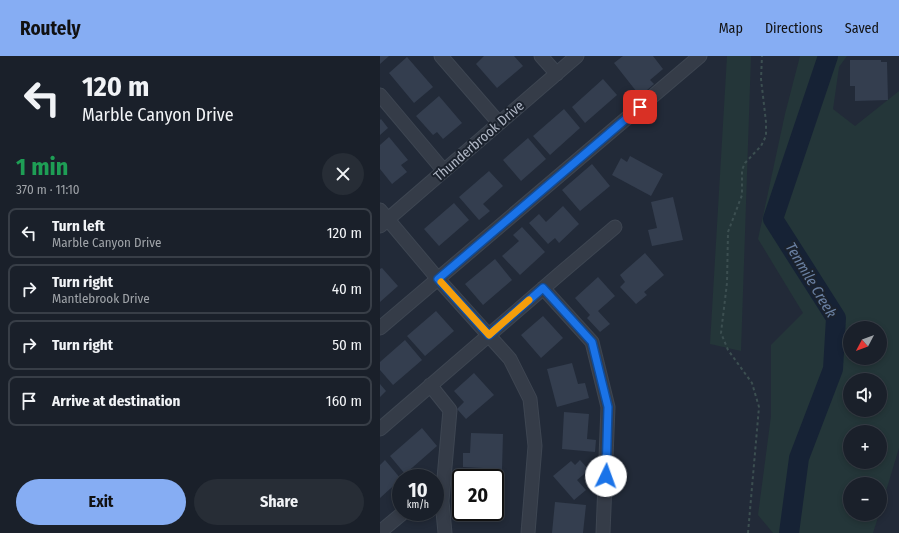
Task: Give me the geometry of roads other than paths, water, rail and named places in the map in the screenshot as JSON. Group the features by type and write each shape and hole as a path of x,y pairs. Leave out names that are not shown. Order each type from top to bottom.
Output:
{"street":[{"path":"441,56 500,123"},
{"path":"541,56 556,74"},
{"name":"Thunderbrook Drive","path":"383,218 444,171 577,56"},
{"path":"380,328 700,56"},
{"path":"380,95 444,171"},
{"path":"383,218 510,359 530,399 535,446 528,533"},
{"path":"380,429 615,227"},
{"path":"543,288 592,342 608,407 603,533"},
{"path":"430,385 450,410 443,469"},
{"path":"380,532 393,521"},
{"path":"443,521 445,533"}],"waterway":[{"name":"Tenmile Creek","path":"789,533 799,458 833,369 836,318 773,219 828,56"}]}
